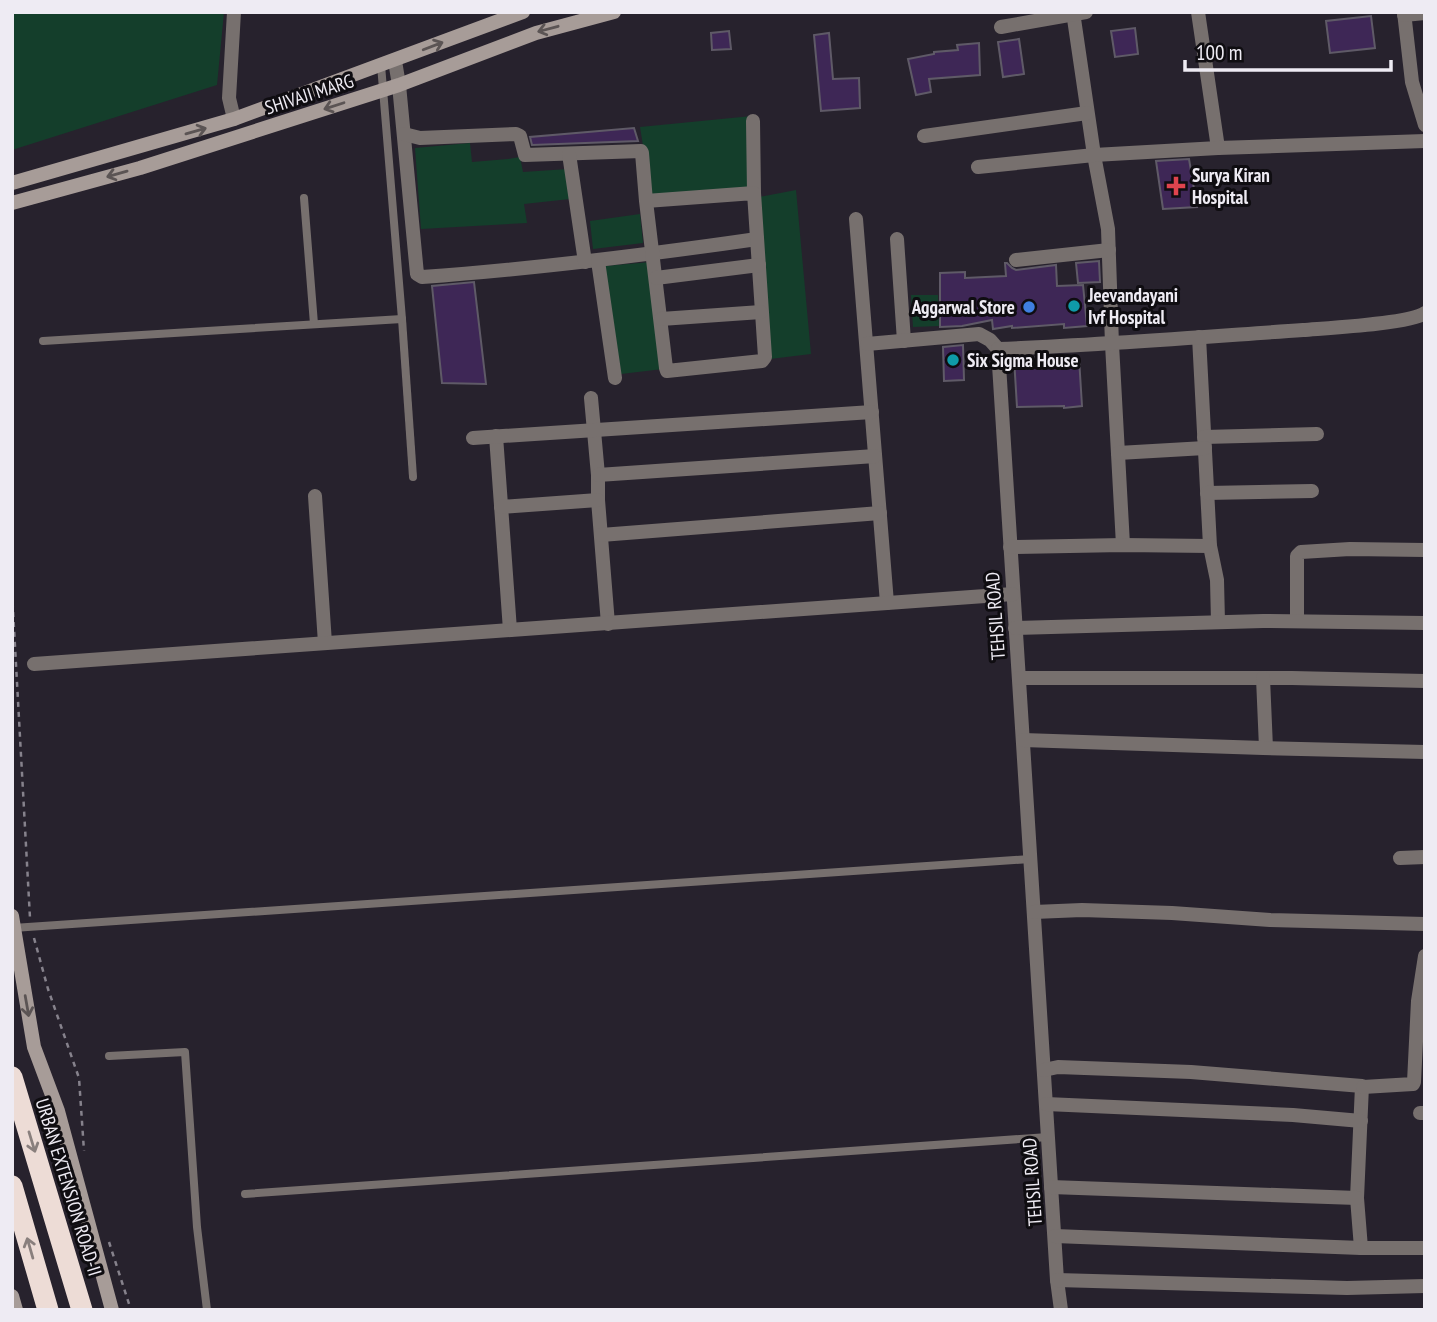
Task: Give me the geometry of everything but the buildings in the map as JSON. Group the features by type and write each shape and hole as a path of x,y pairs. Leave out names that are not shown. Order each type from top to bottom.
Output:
{"highway":[{"name":"URBAN EXTENSION ROAD-II","path":"12,1077 82,1310"},
{"path":"12,1186 48,1310"}],"main road":[{"name":"SHIVAJI MARG","path":"12,183 234,119 523,12"},
{"name":"SHIVAJI MARG","path":"12,203 139,168 399,85 536,33 614,12"},
{"path":"12,916 34,1047 58,1111 113,1310"},
{"path":"12,1296 16,1310"}],"street":[{"path":"234,12 229,98 234,119"},
{"path":"1198,12 1218,148"},
{"path":"1001,27 1077,13 1087,113 1108,229 1123,545"},
{"path":"1425,13 1404,14 1419,81 1425,125"},
{"path":"388,63 399,85 417,274 422,277 480,274 757,239"},
{"path":"924,136 1087,113"},
{"path":"404,134 424,138 516,134 520,136 525,155 641,151 666,368 670,372 762,361 765,357 754,193 753,121"},
{"path":"978,167 1094,155 1425,141"},
{"path":"569,154 615,379"},
{"path":"646,201 754,193"},
{"path":"856,219 887,603"},
{"path":"897,239 904,341"},
{"path":"1016,260 1109,250"},
{"path":"656,278 759,265"},
{"path":"661,319 761,312"},
{"path":"867,344 979,334 990,340 998,349 1112,344 1339,327 1407,319 1425,313"},
{"path":"1199,337 1210,546 1217,580 1218,622"},
{"name":"TEHSIL ROAD","path":"998,349 1061,1310"},
{"path":"591,398 608,624"},
{"path":"473,438 872,412"},
{"path":"1118,453 1317,434"},
{"path":"496,436 510,630"},
{"path":"598,475 875,456"},
{"path":"1207,493 1312,491"},
{"path":"315,496 325,643"},
{"path":"501,507 598,500"},
{"path":"601,535 880,513"},
{"path":"1010,547 1210,546"},
{"path":"1297,621 1297,556 1301,552 1350,549 1425,550"},
{"path":"34,664 1013,594"},
{"path":"1016,628 1297,621 1425,623"},
{"path":"1019,678 1425,681"},
{"path":"1263,678 1266,748"},
{"path":"1023,740 1425,752"},
{"path":"1400,858 1425,857"},
{"path":"1034,912 1121,911 1270,920 1425,924"},
{"path":"1044,1070 1058,1067 1191,1072 1363,1087 1413,1084 1421,1035 1418,1001 1425,956"},
{"path":"1361,1248 1357,1198 1363,1087"},
{"path":"1046,1104 1293,1115 1361,1121"},
{"path":"1051,1187 1357,1198"},
{"path":"1055,1236 1425,1248"},
{"path":"1058,1280 1347,1288 1425,1286"}],"lane":[{"path":"388,63 383,90 413,477"},
{"path":"304,198 314,324"},
{"path":"43,341 402,319"},
{"path":"13,928 1030,859"},
{"path":"108,1056 185,1052 197,1227 207,1310"},
{"path":"245,1194 1048,1137"}],"path":[{"path":"12,592 31,927 48,989 79,1078 85,1155"},
{"path":"110,1243 131,1310"}],"green space":[{"path":"12,12 224,12 217,85 12,150"},
{"path":"752,116 760,192 652,202 640,127"},
{"path":"470,143 472,162 520,157 523,172 568,169 570,199 524,204 527,223 421,229 415,148"},
{"path":"796,190 811,354 770,359 759,197"},
{"path":"640,214 643,243 593,249 590,221"},
{"path":"651,262 663,369 621,374 605,266"},
{"path":"911,295 938,295 939,326 913,327"}],"place":[{"name":"Surya Kiran Hospital","path":"1176,186"},
{"name":"Jeevandayani Ivf Hospital","path":"1074,306"},
{"name":"Aggarwal Store","path":"1029,307"},
{"name":"Six Sigma House","path":"953,360"}]}
